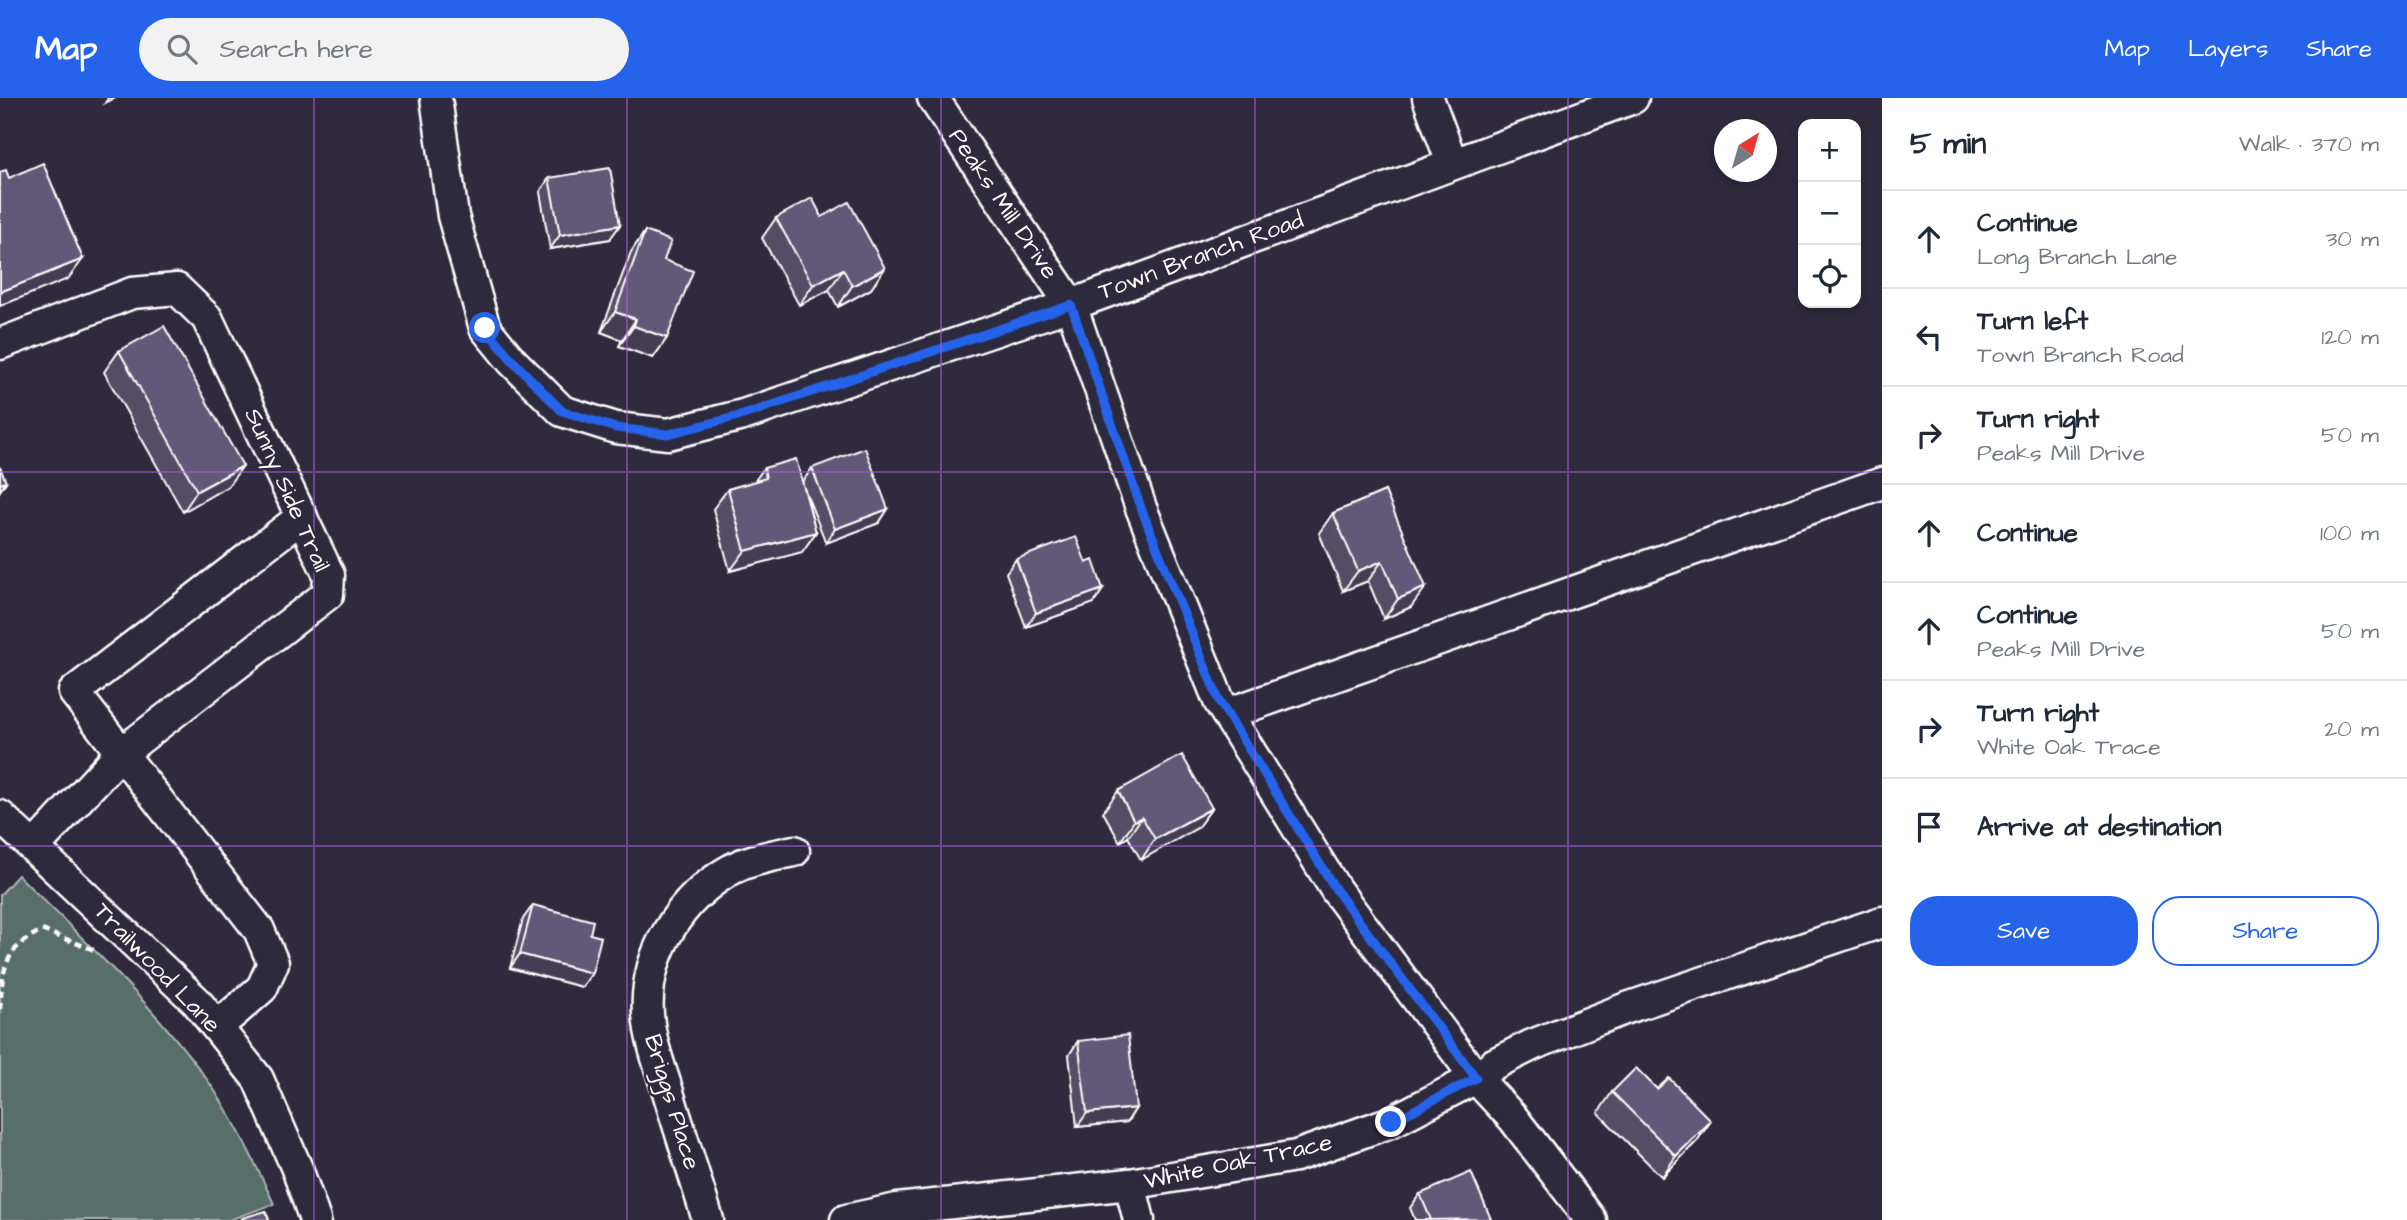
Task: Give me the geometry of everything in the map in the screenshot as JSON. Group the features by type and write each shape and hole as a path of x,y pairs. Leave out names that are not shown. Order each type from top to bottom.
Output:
{"street":[{"name":"Town Branch Road","path":"436,98 453,216 485,328 562,411 616,428 668,434 743,415 1071,305 1633,98"},
{"name":"Peaks Mill Drive","path":"933,98 1071,305 1141,508 1219,701 1336,890 1476,1078"},
{"path":"1428,98 1452,163"},
{"name":"Sunny Side Trail","path":"0,344 132,293 177,289 207,318 329,575 328,594 120,754 34,847"},
{"path":"1227,714 1882,483"},
{"path":"217,1027 262,988 273,962 259,930 74,692 302,517"},
{"name":"Trailwood Lane","path":"0,816 196,1000 258,1079 298,1171 315,1220"},
{"name":"Briggs Place","path":"708,1220 651,1037 649,990 653,965 674,921 688,904 720,877 734,868 794,851"},
{"name":"White Oak Trace","path":"846,1220 897,1209 1130,1184 1296,1156 1391,1122 1476,1078 1503,1059 1601,1018 1882,922"},
{"path":"1476,1078 1513,1118 1591,1220"},
{"path":"1130,1184 1139,1220"}],"path":[{"path":"0,1009 4,967 19,942 42,930 102,953"}],"green space":[{"path":"18,875 116,972 185,1050 226,1108 274,1204 229,1220 0,1220 0,895"}],"building":[{"path":"43,163 83,259 0,292 0,172 6,170 9,178"},
{"path":"610,168 620,225 560,235 549,178"},
{"path":"812,198 822,217 849,202 885,268 852,286 843,269 813,285 776,218"},
{"path":"645,231 671,241 664,260 693,271 667,338 634,326 636,319 615,312"},
{"path":"164,326 243,466 197,491 119,351"},
{"path":"865,448 888,509 835,529 812,468"},
{"path":"796,459 816,532 745,551 728,489 766,478 764,468"},
{"path":"0,467 6,482 0,484"},
{"path":"1385,491 1426,587 1398,599 1382,561 1358,571 1333,513"},
{"path":"1076,537 1086,563 1093,560 1103,589 1036,613 1016,559"},
{"path":"1182,755 1212,808 1155,839 1142,817 1134,821 1118,791"},
{"path":"533,905 593,921 590,934 601,937 592,973 520,954"},
{"path":"1128,1035 1136,1108 1087,1113 1078,1041"},
{"path":"1636,1068 1657,1089 1669,1078 1711,1121 1676,1156 1612,1092"},
{"path":"1471,1172 1491,1219 1431,1220 1420,1194"},
{"path":"266,1211 269,1220 242,1218"}],"route":[{"path":"485,328 562,411 616,428 668,434 743,415 1071,305 1141,508 1219,701 1336,890 1476,1078 1391,1122"}]}
